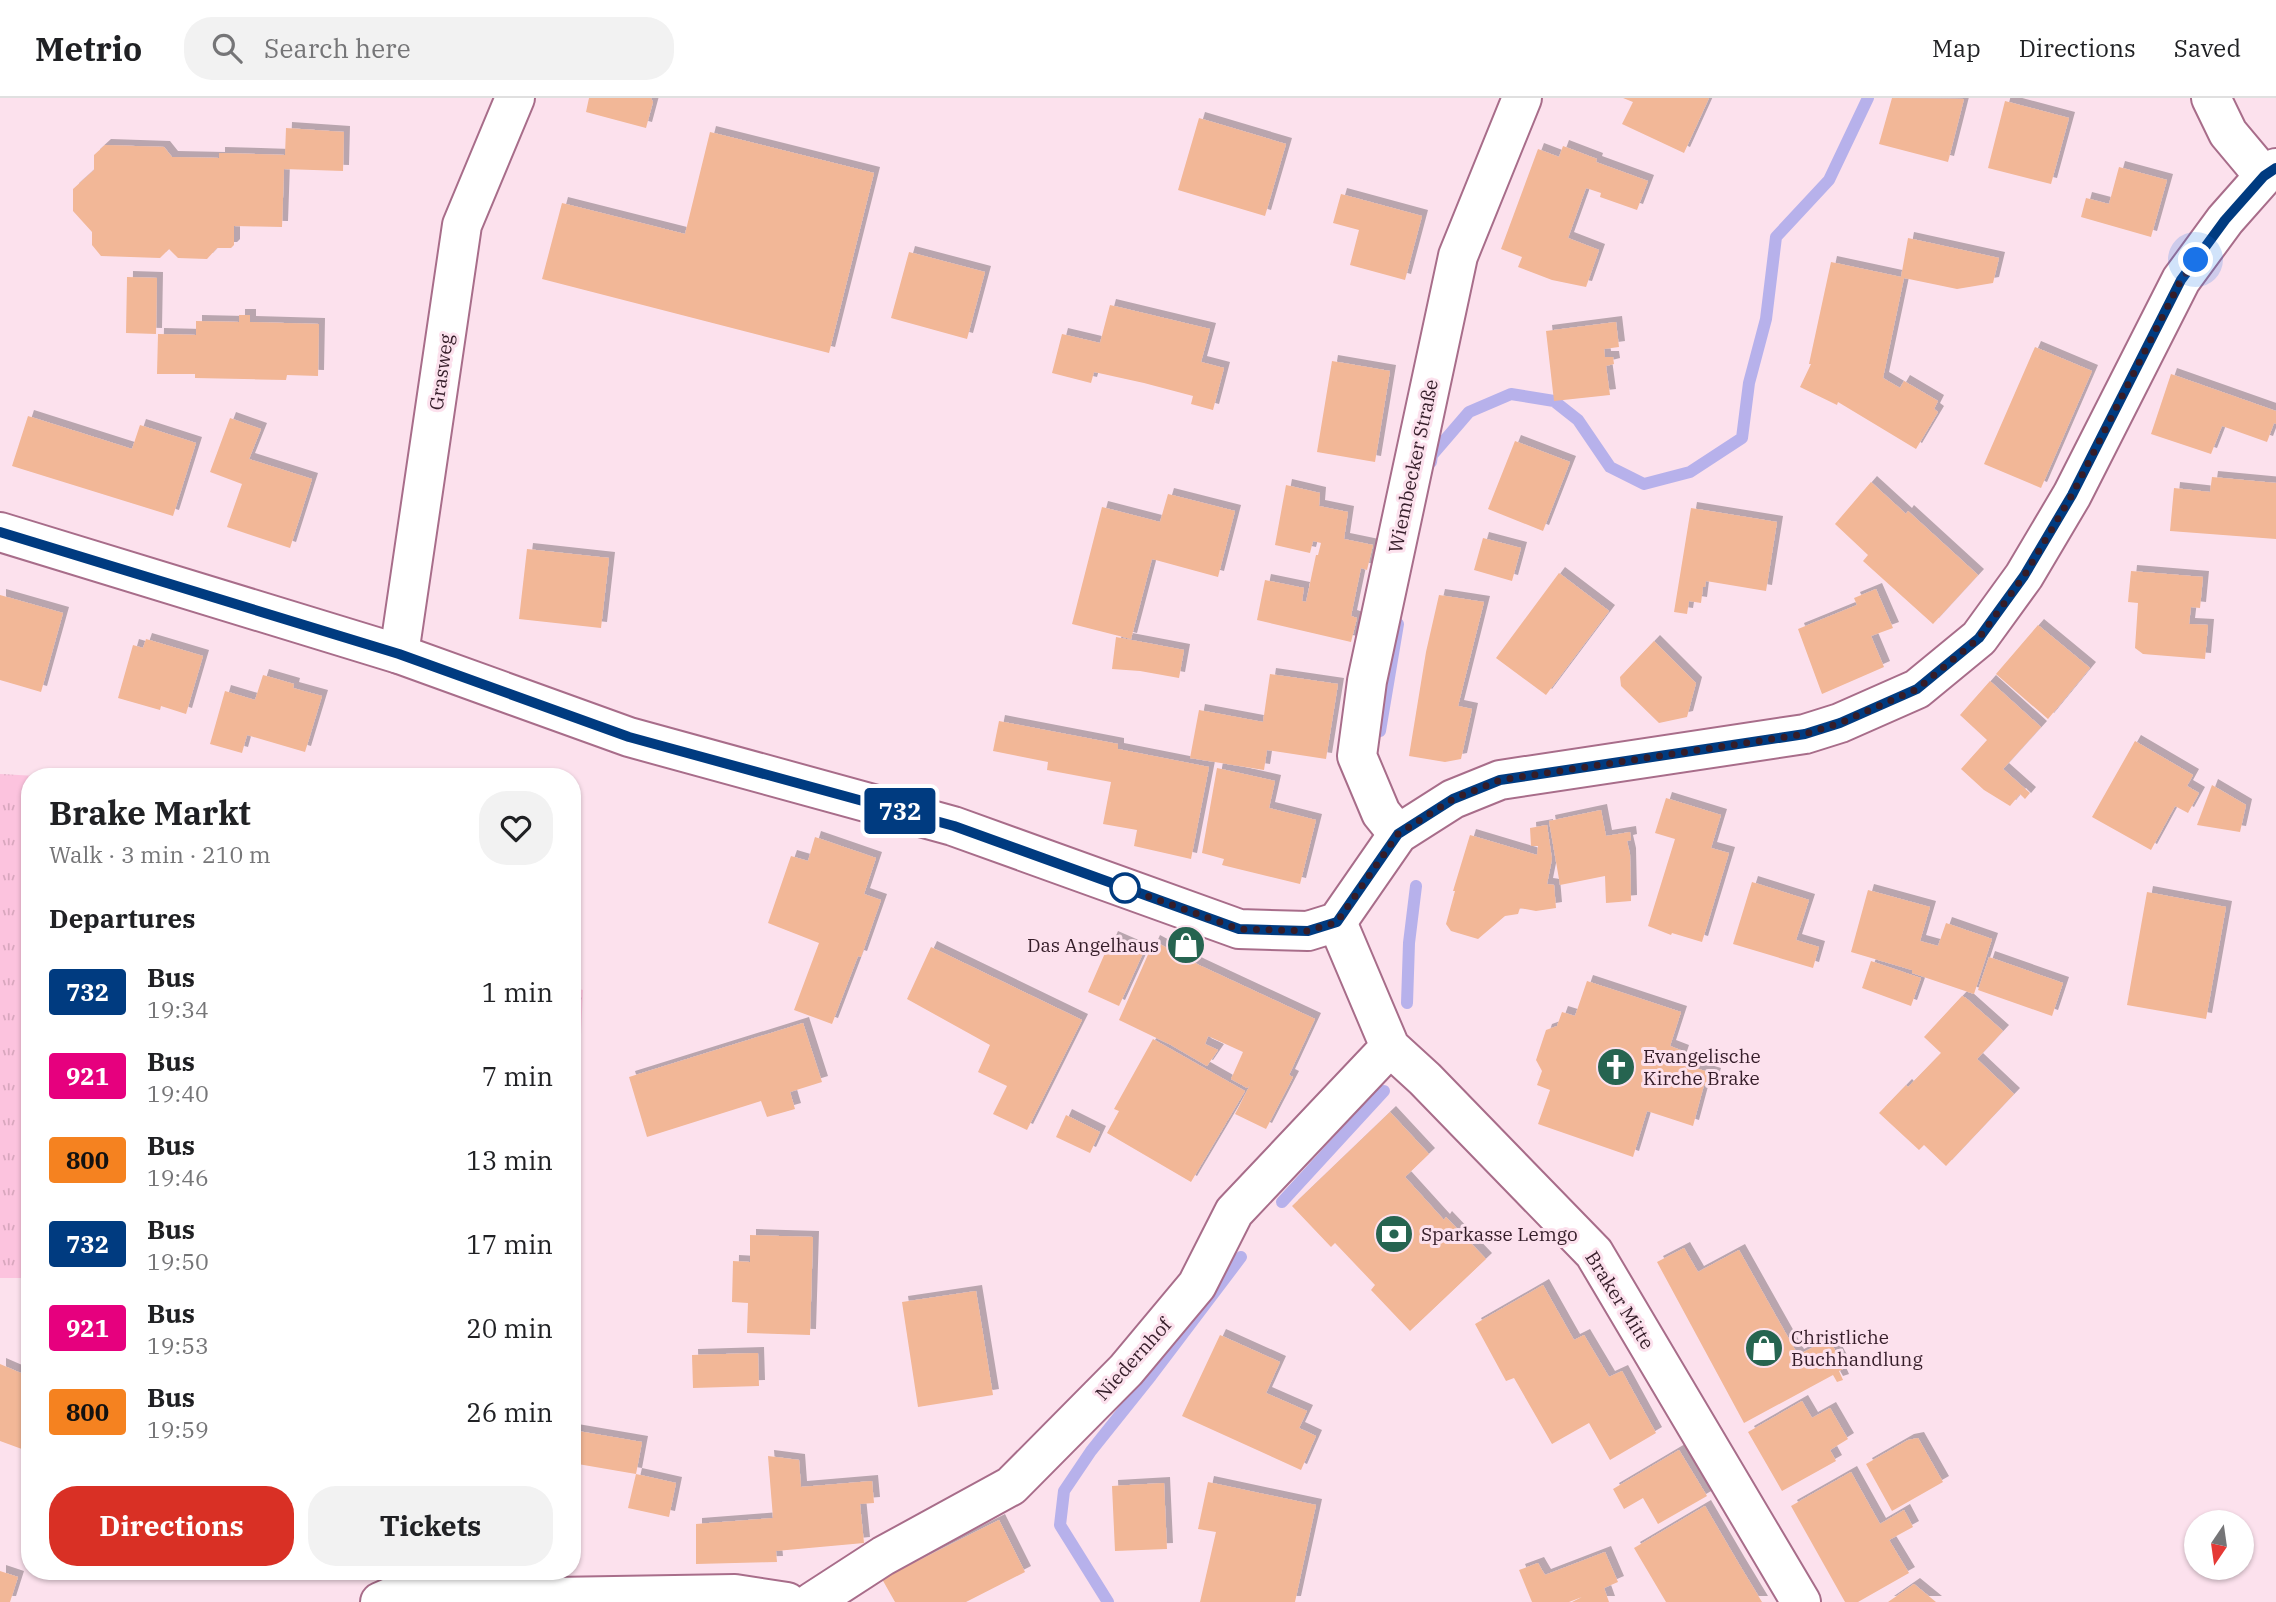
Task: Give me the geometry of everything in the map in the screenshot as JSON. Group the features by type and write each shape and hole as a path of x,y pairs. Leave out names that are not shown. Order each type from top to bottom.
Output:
{"street":[{"name":"Grasweg","path":"399,654 462,225 514,98"},
{"name":"Wiembecker Straße","path":"1398,834 1381,813 1357,756 1367,681 1458,256 1522,98"},
{"path":"0,532 399,654 629,737 954,826 1239,929 1308,931 1337,922 1398,834 1453,799 1500,780 1805,734 1840,723 1917,689 1979,638 2024,576 2072,495 2181,280 2225,220 2270,172 2228,133 2211,98"},
{"name":"Braker Mitte","path":"1337,922 1390,1047 1425,1079 1594,1253 1801,1602"},
{"name":"Niedernhof","path":"812,1602 883,1556 1011,1486 1126,1370 1197,1285 1234,1212 1390,1047"},
{"path":"380,1602 426,1582 492,1600 735,1594 786,1602"}],"green space":[{"path":"0,774 21,775 21,1278 0,1278"},
{"path":"581,989 583,990 581,1034"}],"building":[{"path":"589,98 651,98 653,102 646,128 586,112"},
{"path":"1623,98 1709,98 1684,153 1622,124 1633,102"},
{"path":"1892,98 1964,99 1948,162 1879,144"},
{"path":"2005,101 2069,118 2051,184 1988,168"},
{"path":"1199,118 1286,144 1265,216 1178,190"},
{"path":"286,128 344,132 343,171 284,169 282,227 234,226 234,245 231,248 217,248 207,259 178,258 169,249 160,258 101,256 92,245 92,232 73,211 73,189 94,170 94,155 105,145 164,147 172,157 219,158 219,153 285,155"},
{"path":"710,132 874,173 829,353 542,279 562,203 685,234"},
{"path":"1563,146 1597,159 1596,162 1648,181 1637,210 1600,197 1601,193 1586,188 1568,238 1599,250 1586,287 1552,280 1518,267 1522,257 1501,249 1538,149 1559,157"},
{"path":"2119,167 2167,180 2151,237 2081,217 2086,198 2109,204"},
{"path":"1341,194 1422,216 1405,280 1350,265 1359,230 1333,223"},
{"path":"1908,238 1999,258 1993,283 1957,289 1904,278 1883,378 1900,388 1904,381 1938,401 1934,409 1938,412 1916,449 1838,402 1837,405 1800,387 1811,364 1831,262 1901,277"},
{"path":"909,252 985,272 967,339 891,318"},
{"path":"127,277 157,278 156,334 126,333"},
{"path":"1110,305 1210,329 1201,362 1224,368 1213,410 1191,404 1193,396 1144,383 1094,372 1091,383 1052,373 1062,334 1100,343"},
{"path":"239,315 250,315 250,322 319,324 318,376 287,375 286,380 195,378 195,374 157,374 158,334 196,335 196,321 239,322"},
{"path":"1616,322 1619,347 1604,349 1605,357 1613,357 1614,364 1606,366 1610,395 1554,401 1546,331"},
{"path":"2035,347 2092,371 2041,488 1984,464"},
{"path":"1332,361 1390,371 1375,462 1317,452"},
{"path":"2171,374 2276,411 2276,424 2274,423 2267,442 2222,426 2211,454 2151,434"},
{"path":"28,416 132,449 140,425 196,443 173,516 12,466"},
{"path":"230,418 261,429 249,459 312,479 290,548 227,527 242,484 210,472"},
{"path":"1515,441 1570,462 1543,531 1488,509"},
{"path":"2212,477 2276,483 2276,539 2170,531 2174,488 2210,492"},
{"path":"1871,482 1906,514 1908,511 1978,575 1933,624 1863,561 1868,555 1835,524"},
{"path":"1286,485 1320,493 1319,506 1348,512 1344,539 1373,545 1367,570 1361,568 1351,616 1357,618 1351,642 1257,620 1265,580 1304,588 1302,601 1306,602 1321,543 1313,541 1310,553 1275,545"},
{"path":"1168,494 1235,511 1218,577 1152,559 1131,639 1072,624 1102,507 1160,522"},
{"path":"1691,508 1777,522 1766,591 1706,581 1701,603 1689,601 1687,614 1674,612"},
{"path":"1483,538 1521,548 1512,581 1474,570"},
{"path":"527,549 609,558 601,628 519,619"},
{"path":"2131,571 2203,577 2200,608 2191,607 2189,624 2208,625 2205,659 2143,654 2135,648 2138,603 2128,602"},
{"path":"1559,573 1609,611 1546,695 1496,658"},
{"path":"1876,589 1893,628 1871,636 1884,667 1822,694 1798,629 1857,605 1854,598"},
{"path":"0,595 63,613 41,692 0,680"},
{"path":"1439,595 1484,602 1458,706 1472,709 1461,759 1445,762 1409,756 1426,652"},
{"path":"2038,625 2090,668 2048,719 1996,674"},
{"path":"1116,637 1184,650 1179,678 1112,669"},
{"path":"146,639 203,656 186,714 118,698 133,645 143,648"},
{"path":"1654,641 1696,683 1687,717 1659,723 1621,686 1620,677"},
{"path":"1270,674 1338,684 1326,759 1267,750 1264,770 1190,758 1199,710 1263,722"},
{"path":"263,675 294,684 293,688 322,696 305,752 247,735 242,753 210,744 225,691 255,700"},
{"path":"1990,681 2041,727 2003,769 2030,793 2025,799 2020,794 2010,806 1984,790 1961,769 1987,740 1960,715"},
{"path":"999,721 1118,744 1118,749 1209,767 1191,859 1134,846 1137,830 1103,824 1111,782 1047,770 1048,762 993,751"},
{"path":"2135,741 2193,775 2187,786 2199,793 2188,813 2175,806 2151,850 2092,817"},
{"path":"1217,768 1275,781 1269,808 1316,820 1300,884 1222,865 1224,859 1202,853"},
{"path":"2212,785 2246,805 2240,832 2197,825"},
{"path":"1666,798 1721,815 1711,848 1729,853 1702,942 1648,926 1675,839 1655,833"},
{"path":"1601,810 1606,836 1630,832 1631,840 1627,841 1630,854 1631,901 1606,903 1605,876 1560,885 1549,821"},
{"path":"1547,825 1552,859 1547,884 1554,885 1556,908 1536,911 1520,908 1518,914 1505,916 1478,939 1451,931 1446,924 1470,835 1537,855 1538,846 1531,846 1530,828"},
{"path":"815,837 876,858 864,894 881,900 861,957 858,956 832,1024 794,1010 819,943 768,923 791,856 808,861"},
{"path":"1752,882 1809,900 1796,940 1819,947 1813,968 1733,944"},
{"path":"1868,890 1930,907 1920,941 1938,946 1946,923 1992,939 1974,994 1912,973 1912,970 1851,952"},
{"path":"2147,892 2226,907 2206,1019 2127,1005"},
{"path":"1112,937 1144,951 1119,1006 1088,992"},
{"path":"1154,941 1315,1019 1289,1075 1293,1077 1266,1129 1235,1114 1250,1085 1247,1088 1231,1079 1243,1052 1208,1036 1205,1044 1218,1050 1207,1066 1119,1020"},
{"path":"931,947 1082,1020 1027,1130 993,1114 1007,1086 978,1072 990,1045 907,999"},
{"path":"1989,957 2063,983 2052,1016 1978,990"},
{"path":"1871,961 1921,978 1911,1006 1862,988"},
{"name":"Evangelische Kirche Brake","path":"1587,981 1681,1012 1670,1046 1683,1051 1679,1063 1715,1074 1711,1087 1704,1085 1693,1126 1647,1111 1633,1157 1538,1124 1550,1090 1537,1085 1542,1071 1536,1060 1546,1030 1557,1026 1562,1012 1575,1016"},
{"path":"1962,996 2003,1031 1977,1059 2014,1094 1946,1166 1924,1145 1919,1150 1879,1113 1941,1053 1924,1037"},
{"path":"803,1023 822,1082 790,1092 795,1109 767,1117 761,1101 647,1137 629,1077"},
{"path":"1153,1039 1245,1091 1191,1182 1107,1133 1119,1111 1114,1109"},
{"path":"1390,1112 1429,1154 1405,1177 1444,1220 1446,1217 1486,1259 1410,1331 1371,1290 1375,1285 1335,1243 1331,1247 1292,1206"},
{"path":"1066,1115 1100,1132 1090,1153 1056,1137"},
{"path":"750,1235 813,1237 810,1335 747,1333 748,1303 732,1302 733,1261 750,1262"},
{"path":"1684,1248 1698,1272 1739,1250 1798,1355 1829,1339 1845,1368 1839,1371 1843,1380 1837,1382 1833,1375 1744,1423 1657,1262"},
{"path":"1543,1285 1574,1340 1584,1335 1609,1377 1622,1371 1656,1433 1610,1460 1589,1423 1552,1444 1514,1378 1506,1381 1475,1324"},
{"path":"976,1291 993,1395 918,1407 902,1302"},
{"path":"1220,1335 1280,1362 1266,1393 1307,1411 1299,1428 1316,1436 1301,1470 1182,1416"},
{"path":"758,1353 759,1386 693,1388 692,1355"},
{"path":"0,1364 21,1373 21,1449 0,1441"},
{"path":"1802,1401 1812,1418 1830,1408 1848,1439 1830,1450 1836,1461 1782,1491 1748,1432"},
{"path":"581,1432 642,1442 636,1474 581,1465"},
{"path":"1918,1438 1943,1482 1892,1511 1866,1464 1908,1440"},
{"path":"1679,1450 1707,1496 1658,1524 1643,1498 1624,1509 1613,1489"},
{"path":"768,1456 799,1460 801,1487 872,1481 874,1503 860,1504 864,1543 776,1551 777,1562 696,1564 696,1524 773,1518"},
{"path":"1851,1472 1880,1524 1904,1510 1913,1527 1889,1540 1909,1573 1858,1602 1845,1602 1791,1506"},
{"path":"636,1474 676,1483 669,1517 628,1508"},
{"path":"1208,1482 1316,1505 1295,1602 1200,1602 1216,1532 1198,1529"},
{"path":"1164,1483 1167,1549 1115,1551 1112,1486"},
{"path":"1705,1506 1762,1602 1666,1602 1634,1548"},
{"path":"999,1520 1025,1572 966,1602 895,1602 882,1579"},
{"path":"1605,1552 1618,1582 1604,1588 1609,1602 1572,1602 1582,1597 1569,1602 1532,1602 1519,1570 1538,1563 1545,1575"},
{"path":"0,1571 18,1577 10,1602 0,1602"},
{"path":"1914,1584 1936,1602 1888,1602"}],"waterway":[{"path":"1431,462 1432,455 1469,412 1511,394 1554,401 1578,420 1610,467 1644,484 1690,472 1742,438 1749,383 1766,319 1776,237 1829,180 1868,98"},
{"path":"1380,731 1398,624"},
{"path":"1407,1003 1409,943 1416,886"},
{"path":"1282,1202 1384,1091"},
{"path":"1108,1602 1060,1525 1064,1491 1091,1451 1241,1257"}],"bus line":[{"name":"732","path":"0,532 399,654 629,737 954,826 1239,929 1308,931 1337,922 1398,834 1453,799 1500,780 1805,734 1840,723 1917,689 1979,638 2024,576 2072,495 2181,280 2225,220 2264,176 2276,168"}],"place":[{"name":"Das Angelhaus","path":"1186,945"},
{"name":"Evangelische Kirche Brake","path":"1616,1067"},
{"name":"Sparkasse Lemgo","path":"1394,1234"},
{"name":"Christliche Buchhandlung","path":"1764,1348"}],"route":[{"path":"1125,888 1239,929 1308,931 1337,922 1398,834 1453,799 1500,780 1805,734 1840,723 1917,689 1979,638 2024,576 2072,495 2181,280 2196,260"}]}
